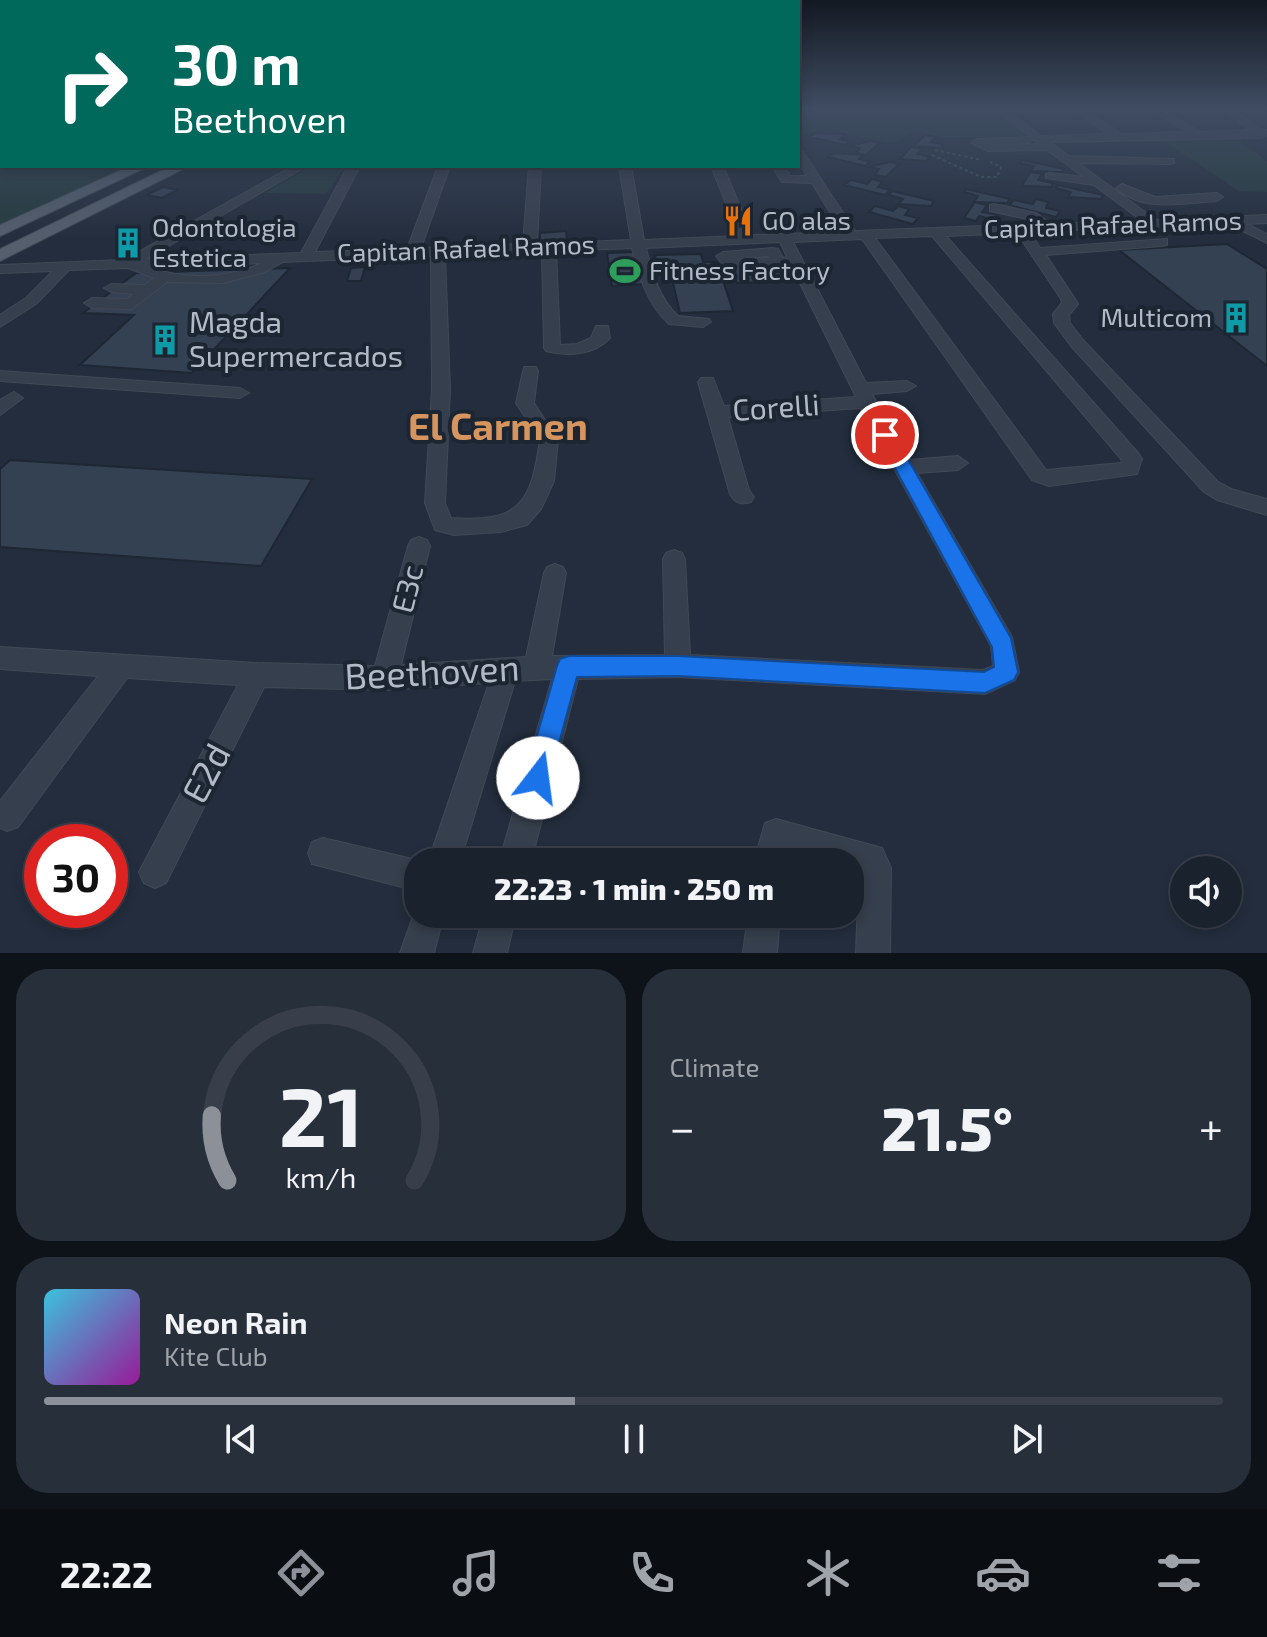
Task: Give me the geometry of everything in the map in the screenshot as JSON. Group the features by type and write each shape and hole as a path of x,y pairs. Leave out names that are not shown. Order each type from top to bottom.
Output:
{"main road":[{"path":"0,231 138,168"},
{"path":"0,238 147,168"},
{"path":"0,249 167,168"},
{"path":"0,256 178,168"}],"street":[{"path":"1055,152 1153,223"},
{"path":"1065,159 1170,161"},
{"path":"1084,159 1133,198 1153,202 1217,197"},
{"path":"802,165 862,238 1039,475 1049,479 1130,469 1132,459 939,236"},
{"path":"129,263 297,168"},
{"path":"307,255 353,168"},
{"path":"413,252 443,168"},
{"path":"530,247 535,168"},
{"path":"625,168 638,243 648,277 669,318 679,322 703,322"},
{"path":"718,168 747,239"},
{"path":"779,168 786,180 815,179"},
{"path":"1050,176 1098,183"},
{"path":"994,208 1035,217 1050,228"},
{"name":"Capitan Rafael Ramos","path":"0,269 784,237 939,236 1021,229 1267,219"},
{"path":"1230,220 1267,239"},
{"path":"1021,229 1068,299 1070,304 1061,314 1062,323 1077,343 1211,487 1224,495 1267,507"},
{"path":"784,237 787,262 903,467 958,463"},
{"path":"1038,252 1162,242"},
{"path":"549,246 552,348 570,350 594,345 602,338 602,329"},
{"path":"438,250 441,389 435,503 443,524 454,527 500,524 519,519 534,504 544,481 549,440 525,403 530,371"},
{"path":"129,263 146,273 164,277 236,277 287,256"},
{"path":"0,322 31,301 66,266"},
{"path":"92,303 128,305 164,277"},
{"path":"111,288 147,290"},
{"path":"0,376 240,393"},
{"name":"Corelli","path":"707,382 717,412 863,396 907,386"},
{"path":"717,412 744,497"},
{"name":"Beethoven","path":"0,658 257,675 385,678 569,666 678,666 985,682 1006,672 1003,645 903,467"},
{"name":"E3c","path":"385,678 419,546"},
{"path":"674,559 678,666"},
{"path":"537,668 555,573"},
{"path":"7,816 121,666"},
{"path":"519,848 569,666"},
{"path":"449,848 506,670"},
{"name":"E2d","path":"155,872 257,675"},
{"path":"773,848 776,834 829,848"},
{"path":"323,853 404,872"},
{"path":"864,857 871,859 875,868 873,953"},
{"path":"417,953 424,928"},
{"path":"490,953 496,928"},
{"path":"760,953 763,928"}],"path":[{"path":"932,155 962,164 976,177 985,180 997,177 1001,167 945,152"}],"green space":[{"path":"1181,152 1255,152 1267,161 1267,192 1239,191"},
{"path":"0,168 125,168 0,225"},
{"path":"308,168 344,168 326,194 265,193"}],"building":[{"path":"906,152 930,157 926,161 900,159"},
{"path":"834,153 863,155 859,159 870,162 865,166 828,157"},
{"path":"1022,160 1064,169 1062,172 1031,171 1034,166 1020,163"},
{"path":"890,162 899,164 886,177 875,175 879,169 868,167"},
{"path":"1030,172 1042,174 1038,180 1053,183 1051,187 1022,186"},
{"path":"872,179 882,182 878,187 890,190 885,195 844,185 851,180 867,184"},
{"path":"1057,185 1103,195 1101,199 1068,197 1071,192 1056,188"},
{"path":"163,187 177,190 162,198 147,195"},
{"path":"966,189 1010,199 1007,203 974,202 978,196 964,192"},
{"path":"892,191 934,201 931,206 898,204 903,199 889,195"},
{"path":"1036,199 1048,202 1046,208 1060,211 1056,217 1009,205 1014,200 1033,204"},
{"path":"975,202 987,205 982,212 998,215 994,220 979,216 976,221 964,218"},
{"path":"875,206 893,211 898,206 909,209 905,215 918,218 913,224 869,212"},
{"path":"566,231 567,241 540,242 540,233"},
{"name":"Multicom","path":"1227,244 1267,269 1267,366 1119,250"},
{"path":"773,251 787,281 737,283 726,253"},
{"name":"Fitness Factory","path":"636,252 643,284 612,286 607,253"},
{"path":"701,254 703,262 717,262 733,311 680,313 670,270 658,270 655,255"},
{"path":"365,267 361,281 347,281 351,268"},
{"name":"Magda Supermercados","path":"290,268 192,373 80,365 134,315 83,313 136,273"},
{"path":"10,460 312,479 261,566 0,547 0,469"}],"place":[{"name":"GO alas","path":"738,221"},
{"name":"Odontologia Estetica","path":"128,243"},
{"name":"Fitness Factory","path":"625,271"},
{"name":"Multicom","path":"1236,318"},
{"name":"Magda Supermercados","path":"165,340"}],"district":[{"name":"El Carmen","path":"498,427"}],"route":[{"path":"538,778 569,666 678,666 985,682 1006,672 1003,645 885,435"}]}
